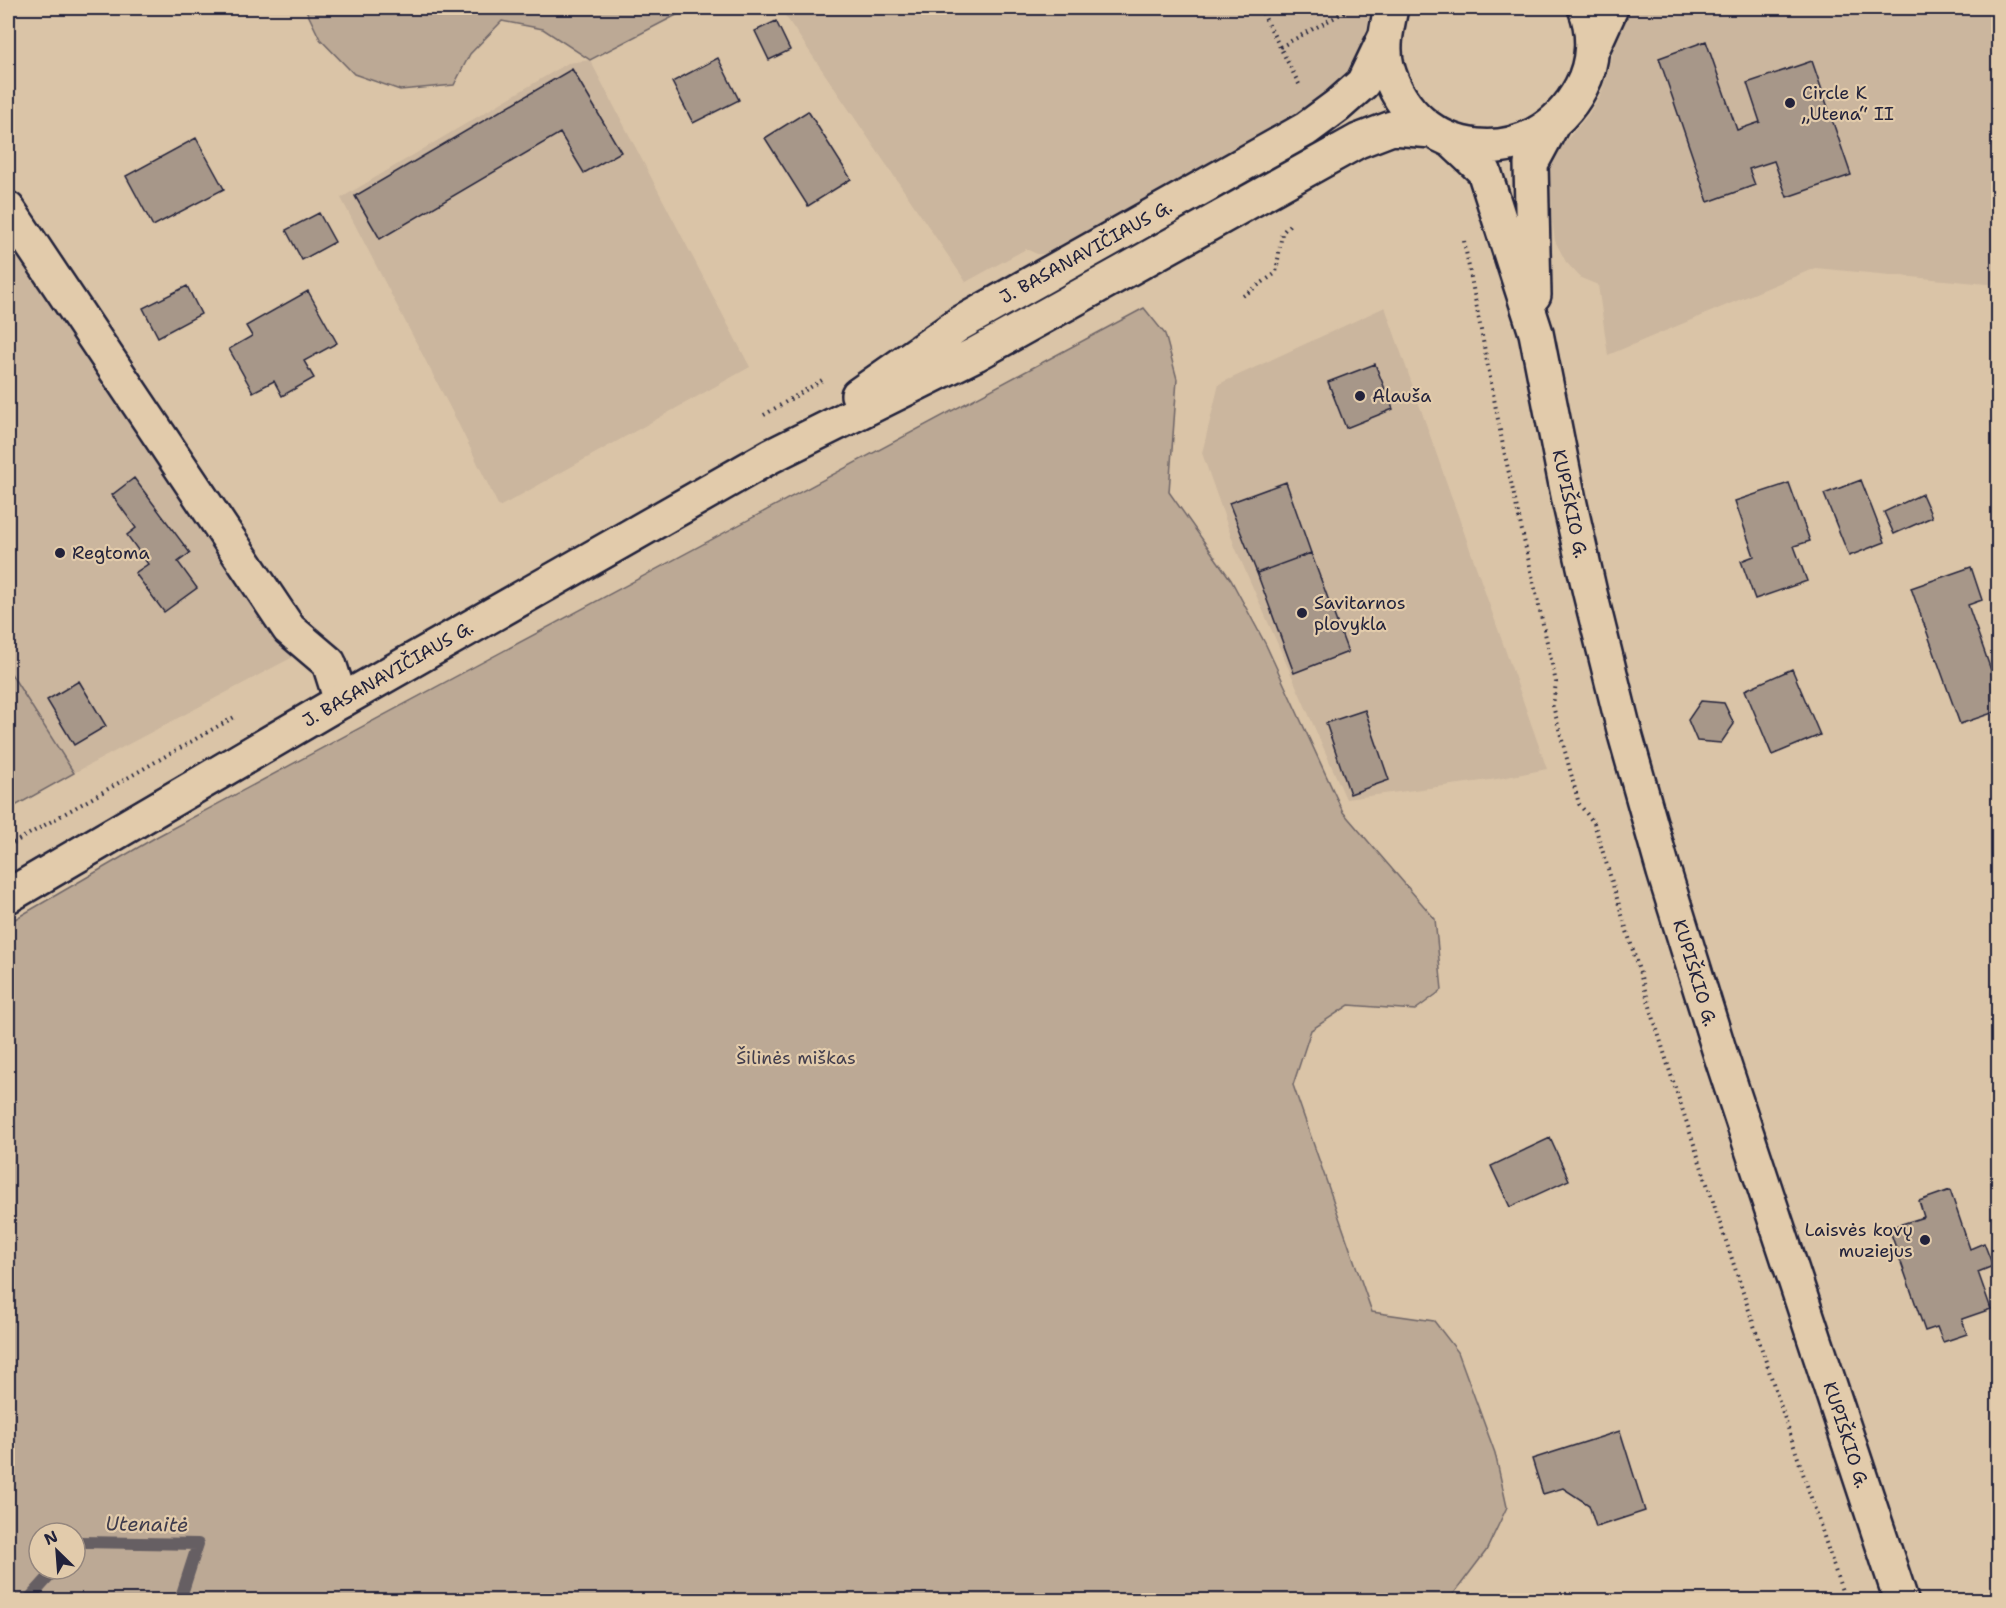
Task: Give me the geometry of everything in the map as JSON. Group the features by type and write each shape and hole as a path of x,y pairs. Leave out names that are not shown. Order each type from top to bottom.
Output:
{"main road":[{"path":"1585,8 1590,21 1592,50"},
{"path":"1552,125 1577,96 1586,78 1592,50 1611,8"},
{"name":"KUPIŠKIO G.","path":"1388,22 1387,64 1396,91 1412,113 1484,171 1536,333 1590,594 1623,725 1664,872 1721,1056 1901,1600"},
{"name":"J. BASANAVIČIAUS G.","path":"771,456 959,324 1306,129 1363,83 1388,22"},
{"name":"KUPIŠKIO G.","path":"1536,333 1531,164 1552,125"},
{"name":"J. BASANAVIČIAUS G.","path":"8,896 340,701 771,456 976,354 1358,141 1392,128 1442,136 1477,147 1503,146 1529,138 1552,125"},
{"path":"8,209 289,629 329,663 340,701"}],"path":[{"path":"1260,8 1302,89"},
{"path":"1280,47 1350,9"},
{"path":"1243,296 1276,273 1282,233 1297,217"},
{"path":"1464,241 1504,451 1556,682 1552,706 1579,804 1594,823 1670,1072 1845,1600"},
{"path":"758,418 828,376"},
{"path":"8,846 246,710"}],"shaded area":[{"path":"780,8 1371,8 1362,50 1352,69 1333,92 1308,113 1052,254 1037,254 1026,249 966,282"},
{"path":"1635,8 1998,8 1998,285 1815,268 1608,355 1598,285 1581,278 1566,262 1555,241 1548,188 1550,169 1558,150 1588,115 1601,94 1614,43 1624,20"},
{"path":"590,60 750,367 499,507 341,198 568,63"},
{"path":"8,244 293,657 74,773 8,669"},
{"path":"1385,307 1547,769 1497,779 1346,799 1235,547 1202,453 1219,384"}],"green space":[{"path":"305,8 690,8 590,60 543,29 502,21 470,54 454,85 400,90 354,74 320,39"},
{"name":"Šilinės miškas","path":"1144,308 1165,334 1177,379 1169,492 1231,580 1266,645 1343,812 1435,919 1442,990 1415,1010 1349,1005 1311,1030 1293,1085 1372,1312 1434,1321 1458,1352 1495,1453 1507,1507 1486,1551 1449,1600 8,1600 8,923 158,836"},
{"path":"8,669 74,773 8,810"}],"building":[{"path":"776,21 790,50 769,60 755,31"},
{"name":"Circle K „Utena“ II","path":"1706,41 1737,130 1760,122 1747,83 1812,61 1851,175 1787,197 1774,161 1749,169 1755,185 1708,202 1659,58"},
{"path":"718,58 739,100 693,123 672,82"},
{"path":"572,69 621,152 584,173 560,133 380,239 355,196"},
{"path":"808,111 851,179 808,206 765,138"},
{"path":"196,138 224,189 153,226 126,176"},
{"path":"319,213 335,242 302,260 286,230"},
{"path":"187,286 201,314 158,337 143,308"},
{"path":"308,291 337,343 304,361 314,378 282,396 274,381 253,392 229,349 252,336 246,326"},
{"name":"Alauša","path":"1375,364 1393,409 1346,428 1328,382"},
{"path":"134,478 190,553 178,562 197,588 164,612 135,573 148,564 127,535 136,528 112,495"},
{"path":"1861,480 1885,542 1849,556 1824,494"},
{"path":"1286,482 1311,553 1257,573 1229,503"},
{"path":"1789,483 1810,541 1794,546 1807,581 1755,599 1741,561 1754,556 1735,501"},
{"path":"1922,494 1932,517 1894,534 1884,512"},
{"name":"Savitarnos plovykla","path":"1311,553 1348,652 1294,673 1257,573"},
{"path":"1971,567 1982,600 1968,605 1998,690 1998,711 1960,724 1911,588"},
{"path":"1792,669 1820,735 1772,755 1745,690"},
{"path":"79,681 106,726 74,745 47,700"},
{"path":"1701,701 1724,703 1734,724 1721,743 1697,741 1688,720"},
{"path":"1365,710 1389,780 1350,794 1326,723"},
{"path":"1550,1138 1569,1180 1510,1207 1491,1166"},
{"path":"1950,1190 1970,1249 1984,1243 1993,1266 1978,1272 1991,1309 1962,1319 1967,1334 1943,1342 1937,1327 1925,1331 1889,1228 1924,1217 1919,1201"},
{"path":"1620,1431 1645,1511 1596,1527 1589,1505 1563,1488 1543,1494 1532,1459"}],"waterway":[{"name":"Utenaitė","path":"87,1542 198,1544 180,1600"},
{"name":"Utenaitė","path":"28,1600 45,1581"}],"place":[{"name":"Circle K „Utena“ II","path":"1790,103"},
{"name":"Alauša","path":"1360,396"},
{"name":"Regtoma","path":"60,553"},
{"name":"Savitarnos plovykla","path":"1302,613"},
{"name":"Laisvės kovų muziejus","path":"1925,1240"}]}
